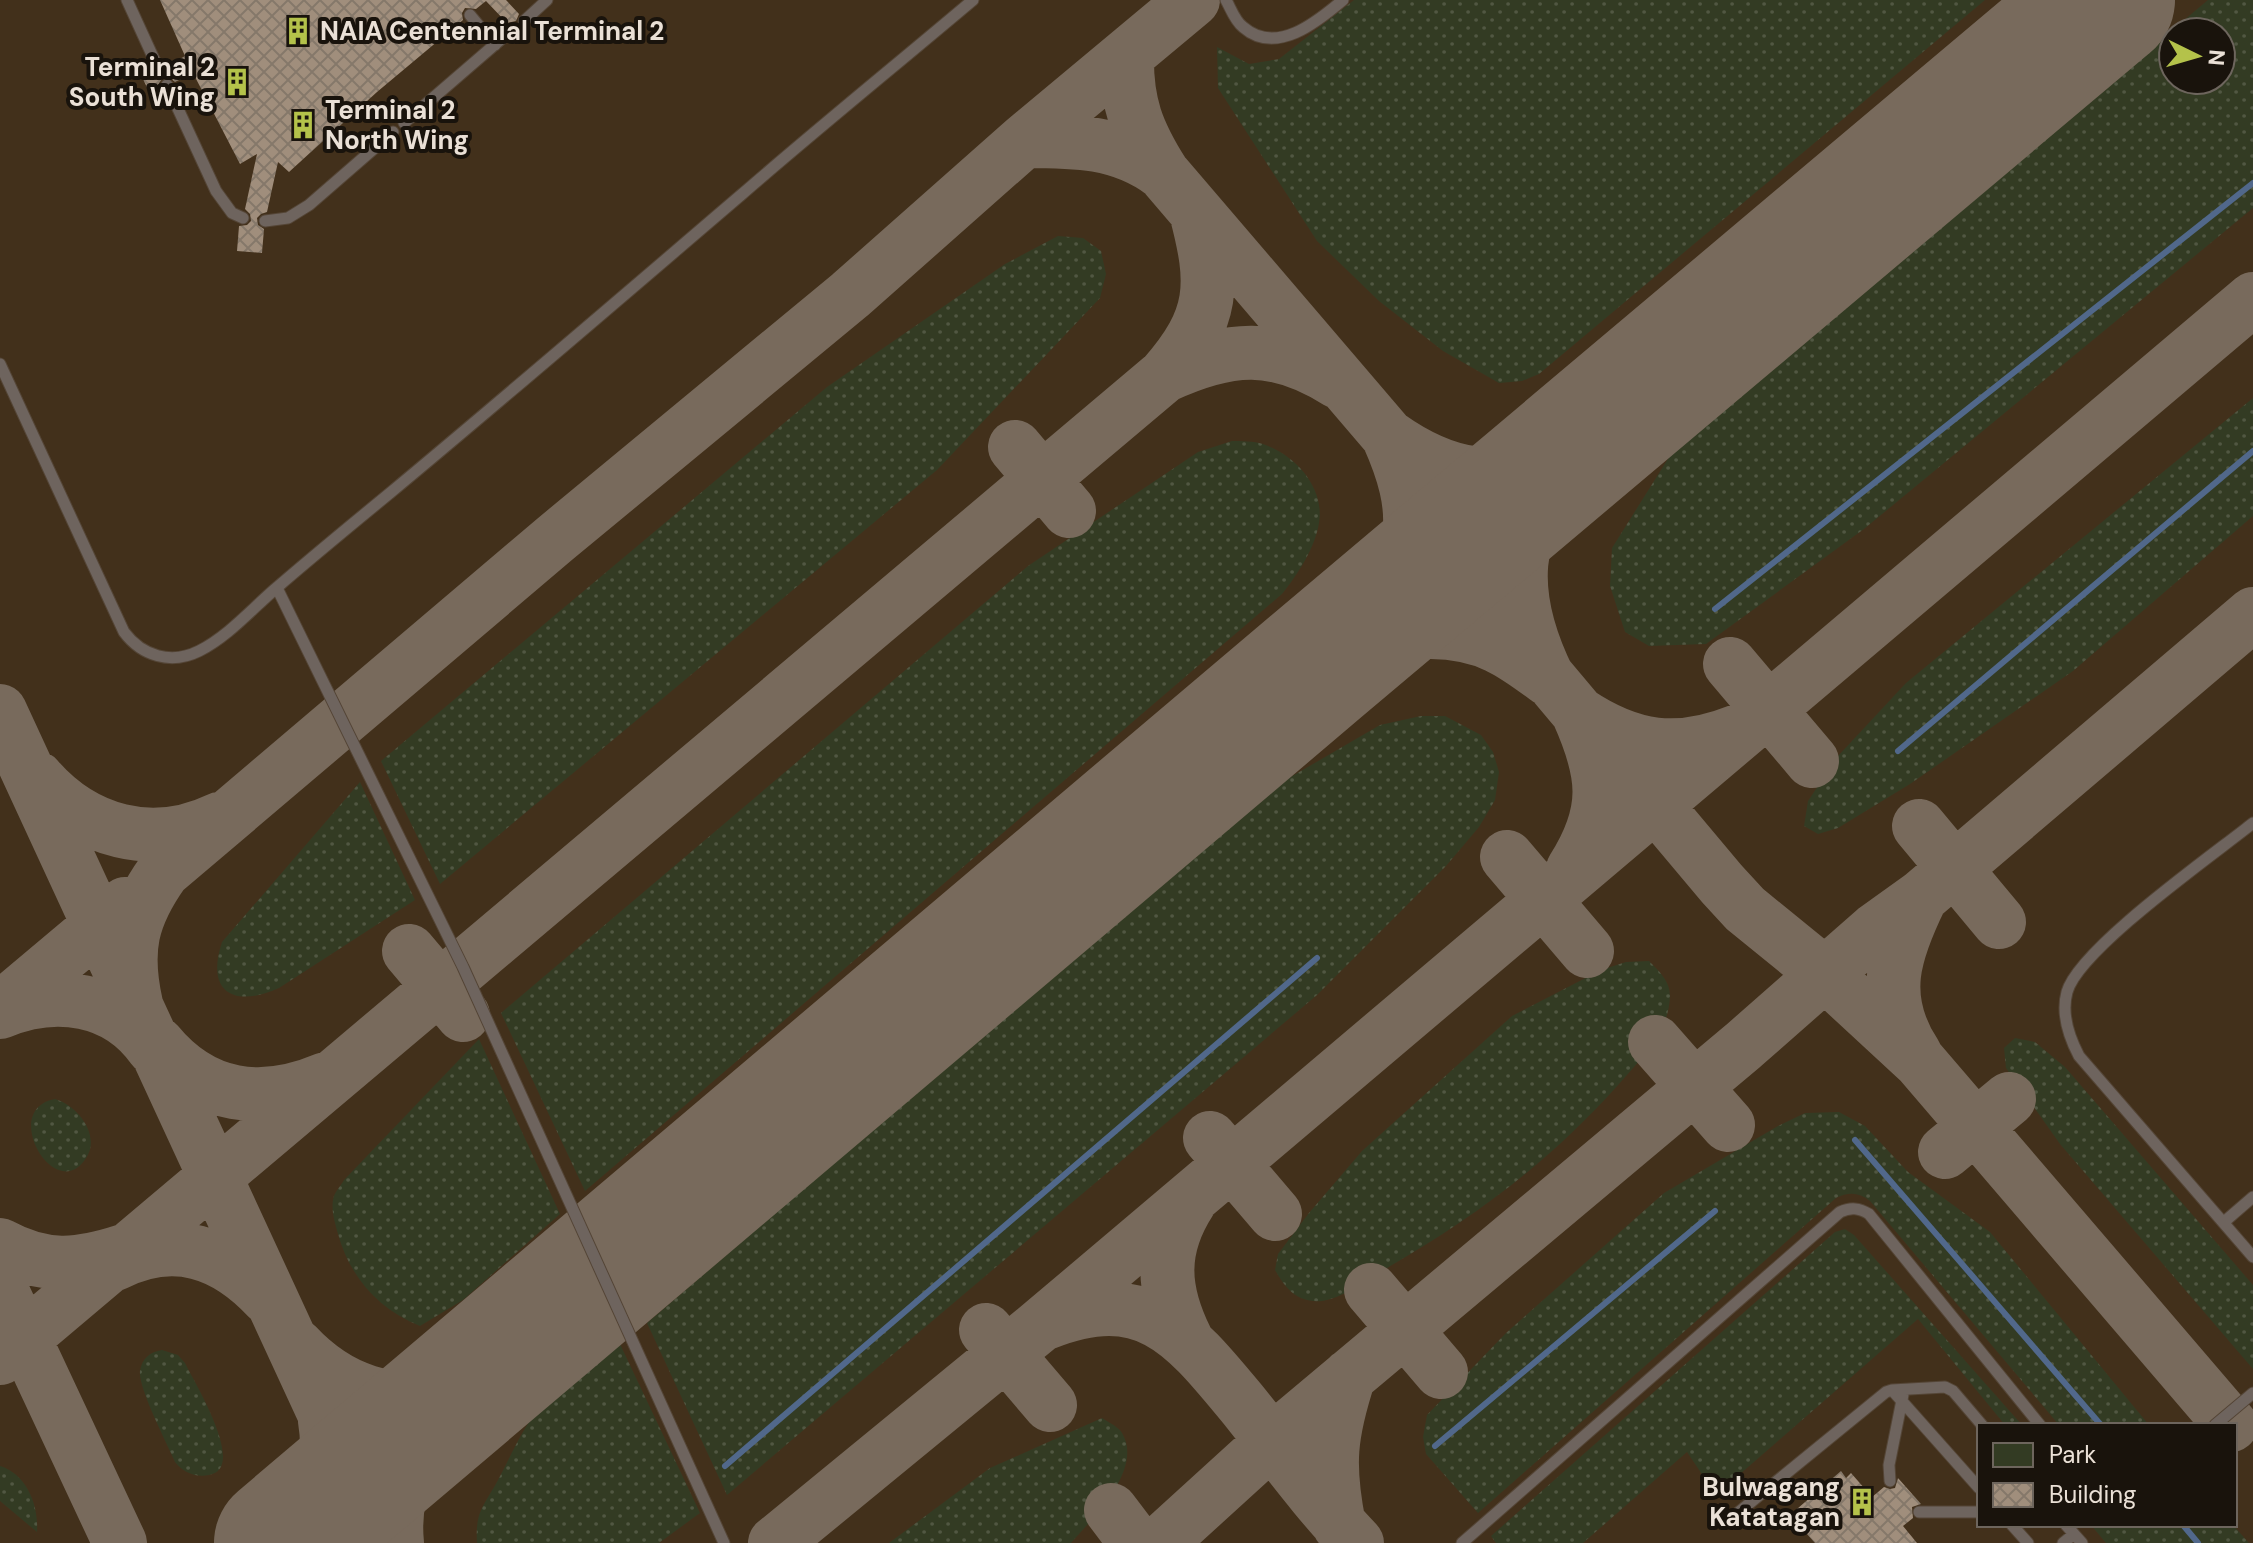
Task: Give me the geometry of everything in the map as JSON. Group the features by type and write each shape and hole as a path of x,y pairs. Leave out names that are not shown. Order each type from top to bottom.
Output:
{"lane":[{"path":"127,0 159,70"},
{"path":"524,21 547,0"},
{"path":"0,364 115,616 131,642 152,655 174,658 188,655 234,626 973,0"},
{"path":"1226,0 1242,27 1257,35 1287,38 1343,0"},
{"path":"470,15 495,45"},
{"path":"404,123 513,29"},
{"path":"167,85 216,191 232,213 243,218"},
{"path":"265,221 288,218 309,205 393,132"},
{"path":"277,588 463,967 724,1543"},
{"path":"2253,823 2130,921 2083,963 2067,992 2066,1031 2079,1056 2253,1257"},
{"path":"2224,1222 2253,1197"},
{"path":"1462,1543 1847,1209 1855,1208 1869,1214 2038,1423"},
{"path":"1734,1516 1886,1392 1945,1387 1953,1391 1980,1423"},
{"path":"1890,1481 1889,1465 1902,1400 1907,1392 1918,1388"},
{"path":"1892,1390 1977,1486"},
{"path":"2217,1423 2253,1393"},
{"path":"1919,1512 1977,1512"},
{"path":"2014,1527 2028,1543"},
{"path":"2063,1543 2074,1534"}],"shaded area":[{"path":"0,0 2253,0 2253,1543 0,1543"}],"green space":[{"path":"1354,0 1985,0 1539,374 1522,381 1499,383 1443,351 1379,301 1317,241 1218,88 1217,47 1249,64 1279,59"},
{"path":"2208,0 2253,0 2253,208 1864,529 1706,644 1649,646 1625,632 1610,586 1612,548 1676,446 2157,43 2157,96 2237,96 2237,16 2189,16"},
{"path":"1058,236 1083,238 1101,251 1106,274 1100,298 937,470 440,884 381,761 827,387 1005,264"},
{"path":"2253,398 2253,516 2073,671 1910,784 1838,828 1818,834 1804,826 1808,801 1838,756 1906,683"},
{"path":"1232,441 1263,444 1286,456 1305,474 1317,497 1320,510 1314,542 1282,594 585,1191 501,1013 1028,566 1198,452"},
{"path":"1421,716 1445,716 1481,735 1493,752 1499,772 1495,800 1479,827 1446,866 1317,995 727,1495 647,1323 1270,789 1380,725"},
{"path":"360,782 415,900 279,988 249,996 228,992 218,974 222,942"},
{"path":"1649,961 1670,991 1665,1021 1659,1033 1636,1065 1593,1112 1539,1163 1451,1228 1347,1292 1330,1299 1313,1301 1299,1297 1288,1289 1275,1270 1278,1254 1362,1151 1512,1016 1601,970 1626,962"},
{"path":"2015,1038 2035,1042 2065,1067 2253,1285 2253,1369 2060,1144 2006,1068 2004,1048"},
{"path":"479,1039 560,1214 463,1300 420,1326 379,1301 358,1278 343,1250 333,1215 333,1201 344,1180"},
{"path":"55,1099 72,1108 90,1133 89,1152 72,1171 59,1170 47,1162 37,1149 32,1134 32,1119 39,1106"},
{"path":"1839,1112 1865,1126 1908,1172 1990,1232 2147,1423 2057,1423 1870,1201 1849,1194 1836,1198 1478,1513 1426,1454 1423,1437 1427,1415 1506,1333 1664,1193 1805,1113"},
{"path":"1845,1229 1854,1235 2020,1423 2003,1423 1918,1319 1716,1495 1687,1452 1583,1543 1496,1543 1491,1536 1835,1232"},
{"path":"620,1344 700,1513 659,1543 477,1543 477,1523 482,1509 531,1419 555,1393"},
{"path":"162,1350 178,1355 185,1363 215,1424 223,1458 220,1469 209,1475 190,1473 175,1462 148,1402 141,1379 141,1366 147,1356"},
{"path":"1102,1418 1122,1433 1127,1447 1126,1462 1113,1492 1071,1543 889,1543 990,1468"},
{"path":"0,1466 17,1476 29,1492 36,1512 37,1532 0,1501"},
{"path":"2093,1527 2235,1527 2249,1543 2106,1543"}],"building":[{"path":"160,0 506,0 519,14 516,21 507,23 486,1 476,9 465,8 463,20 289,172 278,162 267,212 257,218 258,225 264,229 262,253 237,251 239,226 251,221 245,209 257,154 240,164 193,73 175,82 169,77 163,78 159,83 160,89 150,94 143,79 152,74 157,78 163,77 167,66 185,56"},
{"name":"Bulwagang Katatagan","path":"1841,1471 1846,1478 1851,1473 1872,1497 1884,1487 1895,1488 1898,1478 1921,1504 1912,1507 1913,1518 1903,1526 1917,1543 1815,1543 1790,1515"}],"waterway":[{"path":"1715,609 2253,183"},
{"path":"1898,751 2253,451"},
{"path":"725,1466 1317,958"},
{"path":"1855,1140 2099,1423"},
{"path":"1435,1446 1715,1211"},
{"path":"2185,1527 2198,1543"}],"taxiway":[{"path":"136,1004 131,967 133,935 144,904 163,872 555,539 850,295 1024,141 1193,0"},
{"path":"1127,55 1135,117 1163,173 1388,436 1435,503 1502,618 1528,653 1745,909 1826,975 1920,1062 2229,1423"},
{"path":"1024,141 1079,143 1114,149 1147,162 1163,173"},
{"path":"1196,212 1206,260 1206,299 1202,318 1193,336 1164,376 1210,359 1252,353 1293,360 1338,382"},
{"path":"775,1543 1042,1324 2253,299"},
{"path":"0,1358 1164,376"},
{"path":"1368,622 1397,575 1410,532 1406,488 1388,436 1432,461 1475,473 1519,471 1567,453"},
{"path":"1015,447 1069,511"},
{"path":"1319,664 1352,646 1379,638 1396,634 1448,633 1497,646 1549,680 1526,619 1521,591 1521,564 1535,510 1567,453"},
{"path":"1160,1543 1272,1441 2253,614"},
{"path":"1730,664 1812,761"},
{"path":"0,711 384,1543"},
{"path":"1573,869 1593,829 1600,792 1594,755 1578,713 1617,734 1656,744 1695,743 1738,731"},
{"path":"37,778 76,812 120,831 169,834 219,819"},
{"path":"1919,826 1999,922"},
{"path":"1507,857 1587,951"},
{"path":"1915,1054 1897,1014 1894,975 1903,937 1921,897"},
{"path":"0,1009 125,904"},
{"path":"409,951 463,1015"},
{"path":"0,1012 42,1001 84,1002 122,1018 153,1048"},
{"path":"1655,1042 1728,1125"},
{"path":"157,1043 194,1076 235,1092 279,1093 326,1079"},
{"path":"1945,1152 2009,1099"},
{"path":"1210,1138 1275,1214"},
{"path":"1186,1339 1172,1304 1167,1270 1173,1236 1190,1201"},
{"path":"0,1245 31,1258 61,1263 91,1260 124,1251"},
{"path":"115,1264 158,1250 198,1252 234,1269 268,1298"},
{"path":"0,1287 120,1543"},
{"path":"1371,1290 1441,1372"},
{"path":"1046,1323 1081,1312 1111,1309 1137,1313 1161,1323 1202,1357 1357,1543"},
{"path":"986,1330 1050,1405"},
{"path":"296,1345 330,1374 368,1392 388,1397 431,1395 453,1388 496,1362"},
{"path":"1339,1525 1332,1450 1349,1376"},
{"path":"397,1543 398,1507 406,1473 420,1441 439,1411"},
{"path":"294,1532 311,1506 322,1480 327,1452 325,1421"},
{"path":"1111,1510 1136,1543"}],"runway":[{"path":"282,1543 2107,0"}],"place":[{"name":"NAIA Centennial Terminal 2","path":"298,31"},
{"name":"Terminal 2 South Wing","path":"237,82"},
{"name":"Terminal 2 North Wing","path":"303,125"},
{"name":"Bulwagang Katatagan","path":"1862,1502"}]}
